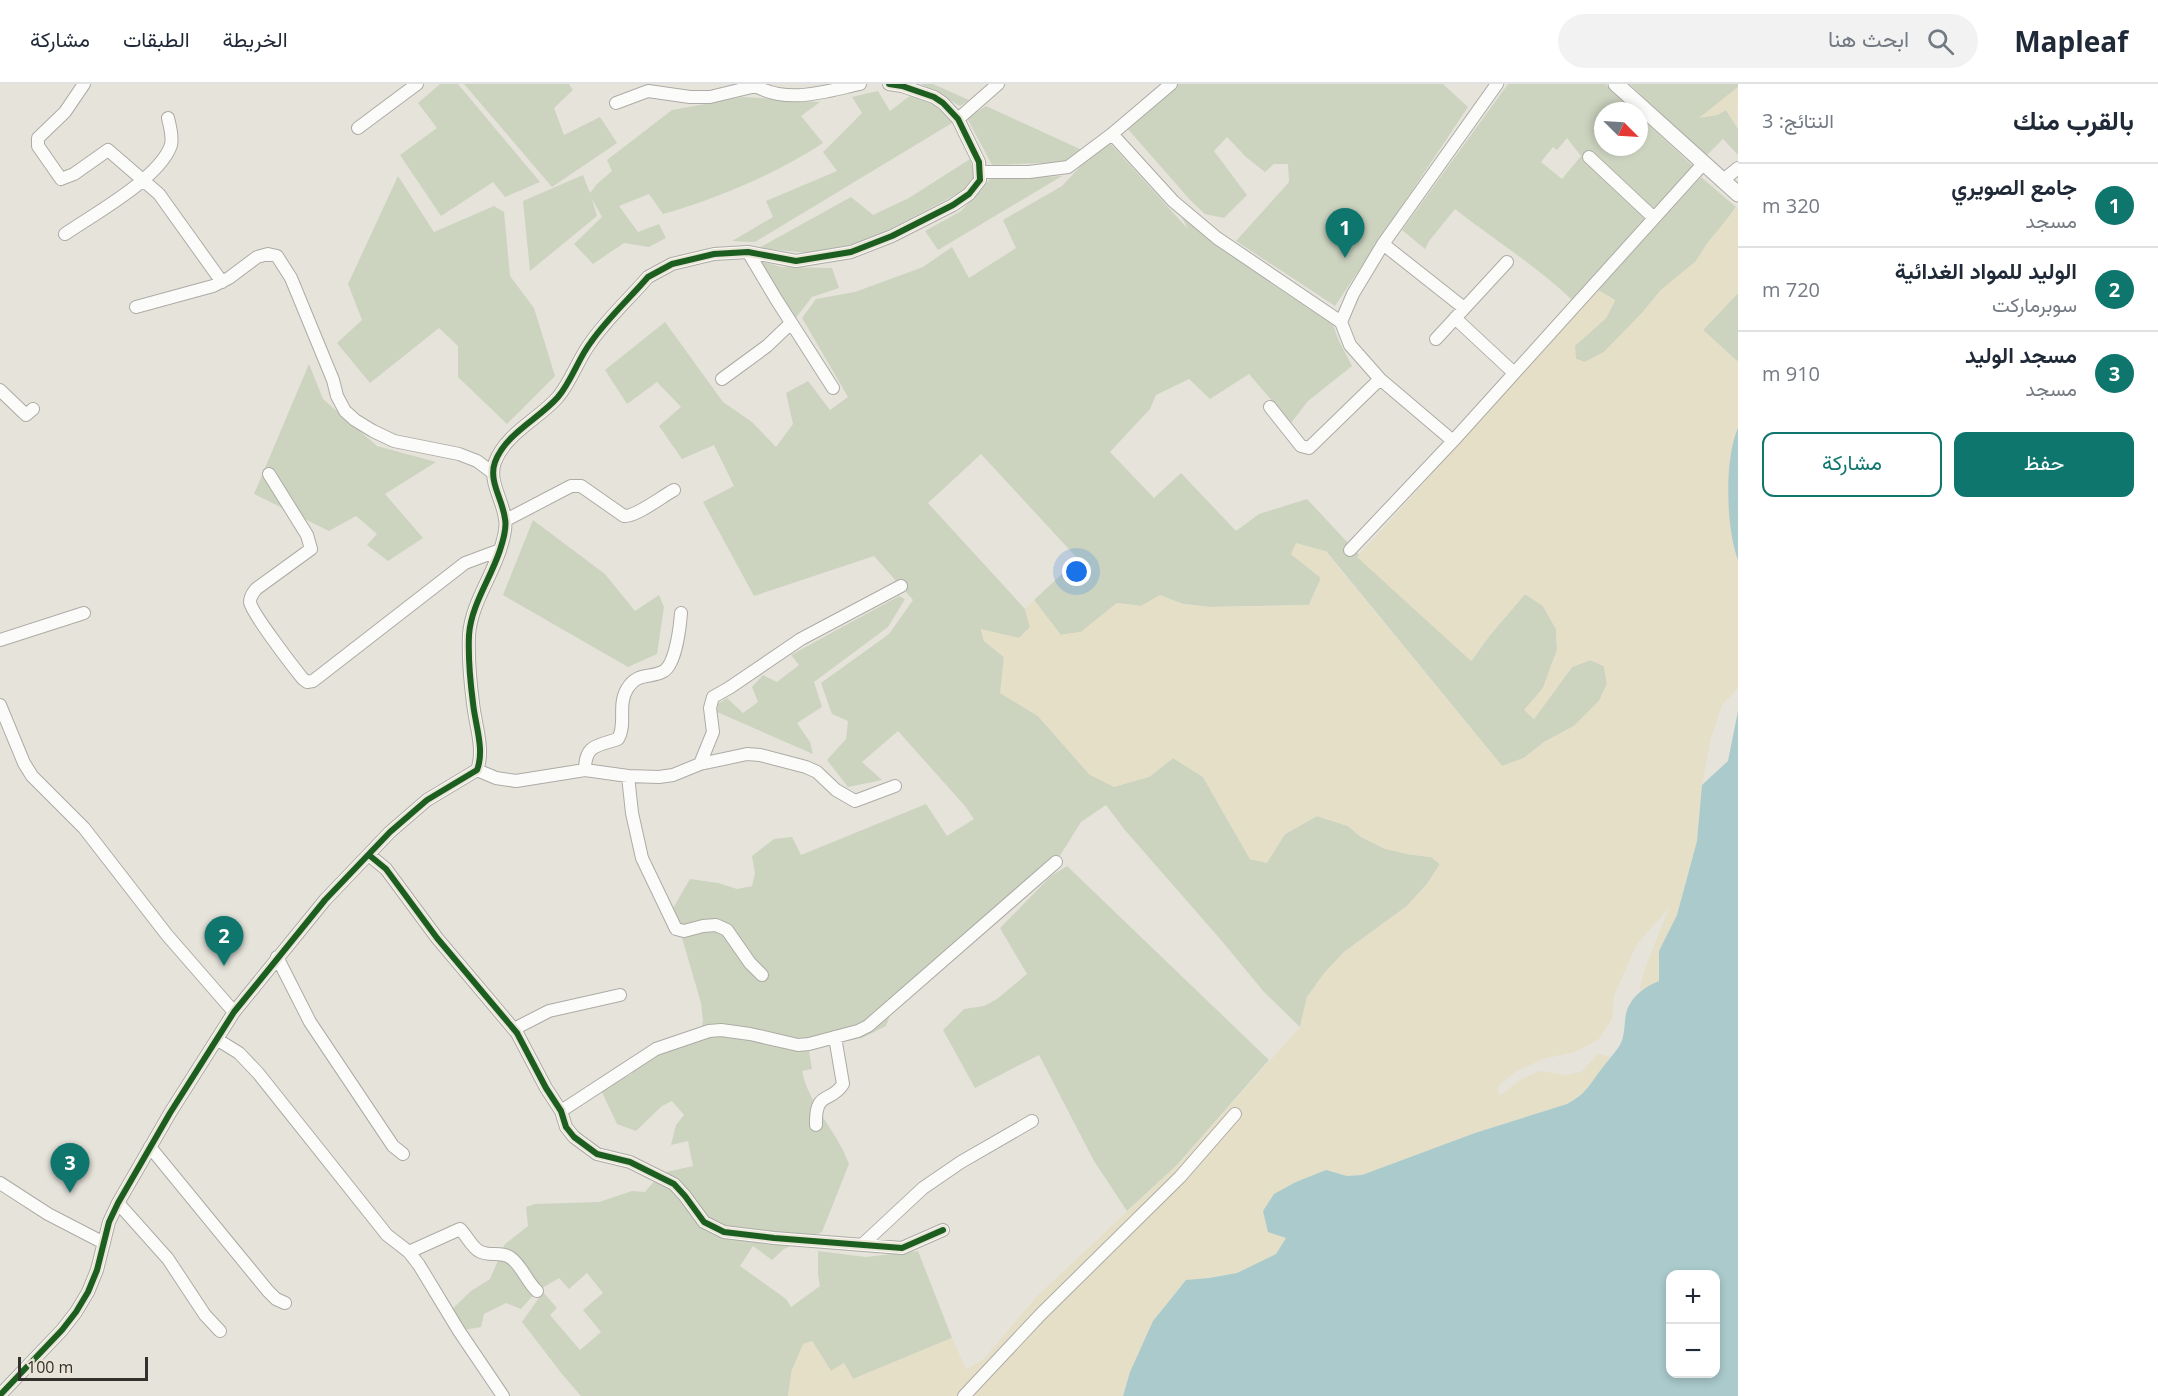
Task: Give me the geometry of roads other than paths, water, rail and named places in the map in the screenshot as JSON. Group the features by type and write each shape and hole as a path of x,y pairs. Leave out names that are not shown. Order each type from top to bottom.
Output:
{"main road":[{"path":"1616,84 1738,194"}],"street":[{"path":"84,84 65,112 38,138 38,146 61,179 74,174 108,150 142,182 159,194 222,282"},
{"path":"358,128 417,84"},
{"path":"616,103 648,91 690,97 710,97 754,85 770,94 785,97 803,96 860,84"},
{"path":"0,1395 62,1330 76,1312 91,1285 118,1203 170,1113 234,1012 325,900 390,832 428,800 477,770 480,763 480,749 468,652 470,627 500,550 506,520 493,473 495,462 501,451 516,433 556,398 573,375 590,344 648,278 672,264 714,254 748,252 796,261 865,248 961,200 977,185 981,172 980,162 958,119 934,97 889,84"},
{"path":"958,119 998,84"},
{"path":"981,172 1029,172 1068,167 1172,84"},
{"path":"1341,321 1353,294 1383,244 1497,84"},
{"path":"65,234 142,182 156,169 171,144 172,135 168,118"},
{"path":"1112,134 1173,201 1217,238 1341,321 1350,345 1380,379 1453,441"},
{"path":"1589,157 1654,218"},
{"path":"1350,550 1453,441 1703,164"},
{"path":"1722,181 1738,168"},
{"path":"1383,244 1464,308"},
{"path":"748,252 833,388"},
{"path":"136,307 213,286 257,257 268,254 277,256 291,278 345,411 355,420 394,441 459,454 477,461 493,473"},
{"path":"1436,339 1508,262"},
{"path":"1455,318 1513,372"},
{"path":"722,379 767,346 791,323"},
{"path":"1270,407 1301,446 1309,448 1380,379"},
{"path":"0,390 26,415 33,409"},
{"path":"269,474 307,535 311,549 256,589 251,595 251,605 278,646 303,680 307,682 313,681 465,562 500,550"},
{"path":"506,520 572,486 581,486 624,516 631,517 674,490"},
{"path":"700,764 712,732 710,708 712,697 801,639 901,586"},
{"path":"0,640 84,613"},
{"path":"585,770 585,763 594,746 601,742 618,739 621,733 621,712 627,689 640,676 663,672 671,662 681,613"},
{"path":"0,705 24,763 32,776 84,828 167,935 234,1012"},
{"path":"477,770 496,778 516,781 585,770 628,776 659,777 673,775 700,764 747,754 760,755 806,767 817,772 846,797 855,801 895,786"},
{"path":"628,776 632,813 642,858 676,929 684,931 716,925 727,930 750,963 762,975"},
{"path":"369,855 386,868 437,938 514,1029 561,1111 566,1127 574,1137 597,1154 630,1162 674,1184 704,1222 724,1232 902,1248 943,1230"},
{"path":"561,1111 656,1049 709,1031 722,1030 750,1034 798,1045 858,1031 868,1026 1056,862"},
{"path":"277,957 310,1022 393,1146 403,1155"},
{"path":"514,1029 549,1011 620,995"},
{"path":"816,1125 819,1102 840,1089 843,1084 835,1037"},
{"path":"218,1040 239,1053 258,1073 387,1234 409,1252 503,1396"},
{"path":"964,1396 1041,1314 1180,1177 1234,1114"},
{"path":"863,1244 923,1188 961,1162 1032,1120"},
{"path":"150,1147 268,1291 276,1299 285,1303"},
{"path":"0,1183 48,1214 104,1243"},
{"path":"118,1203 168,1259 205,1315 220,1331"},
{"path":"409,1252 460,1229 477,1250 486,1254 508,1255 537,1291"}],"water":[{"path":"1738,428 1738,560 1731,530 1728,494 1730,457"},
{"path":"1738,711 1738,1396 1123,1396 1130,1372 1153,1321 1186,1280 1237,1273 1276,1254 1286,1238 1268,1232 1263,1211 1274,1194 1326,1170 1347,1176 1362,1175 1475,1133 1567,1104 1591,1084 1620,1045 1631,1002 1640,992 1659,981 1659,951 1677,915 1697,841 1702,785 1728,761"}],"place":[{"name":"جامع الصويري","path":"1345,258"},
{"name":"الوليد للمواد الغدائية","path":"224,966"},
{"name":"مسجد الوليد","path":"70,1193"}]}
